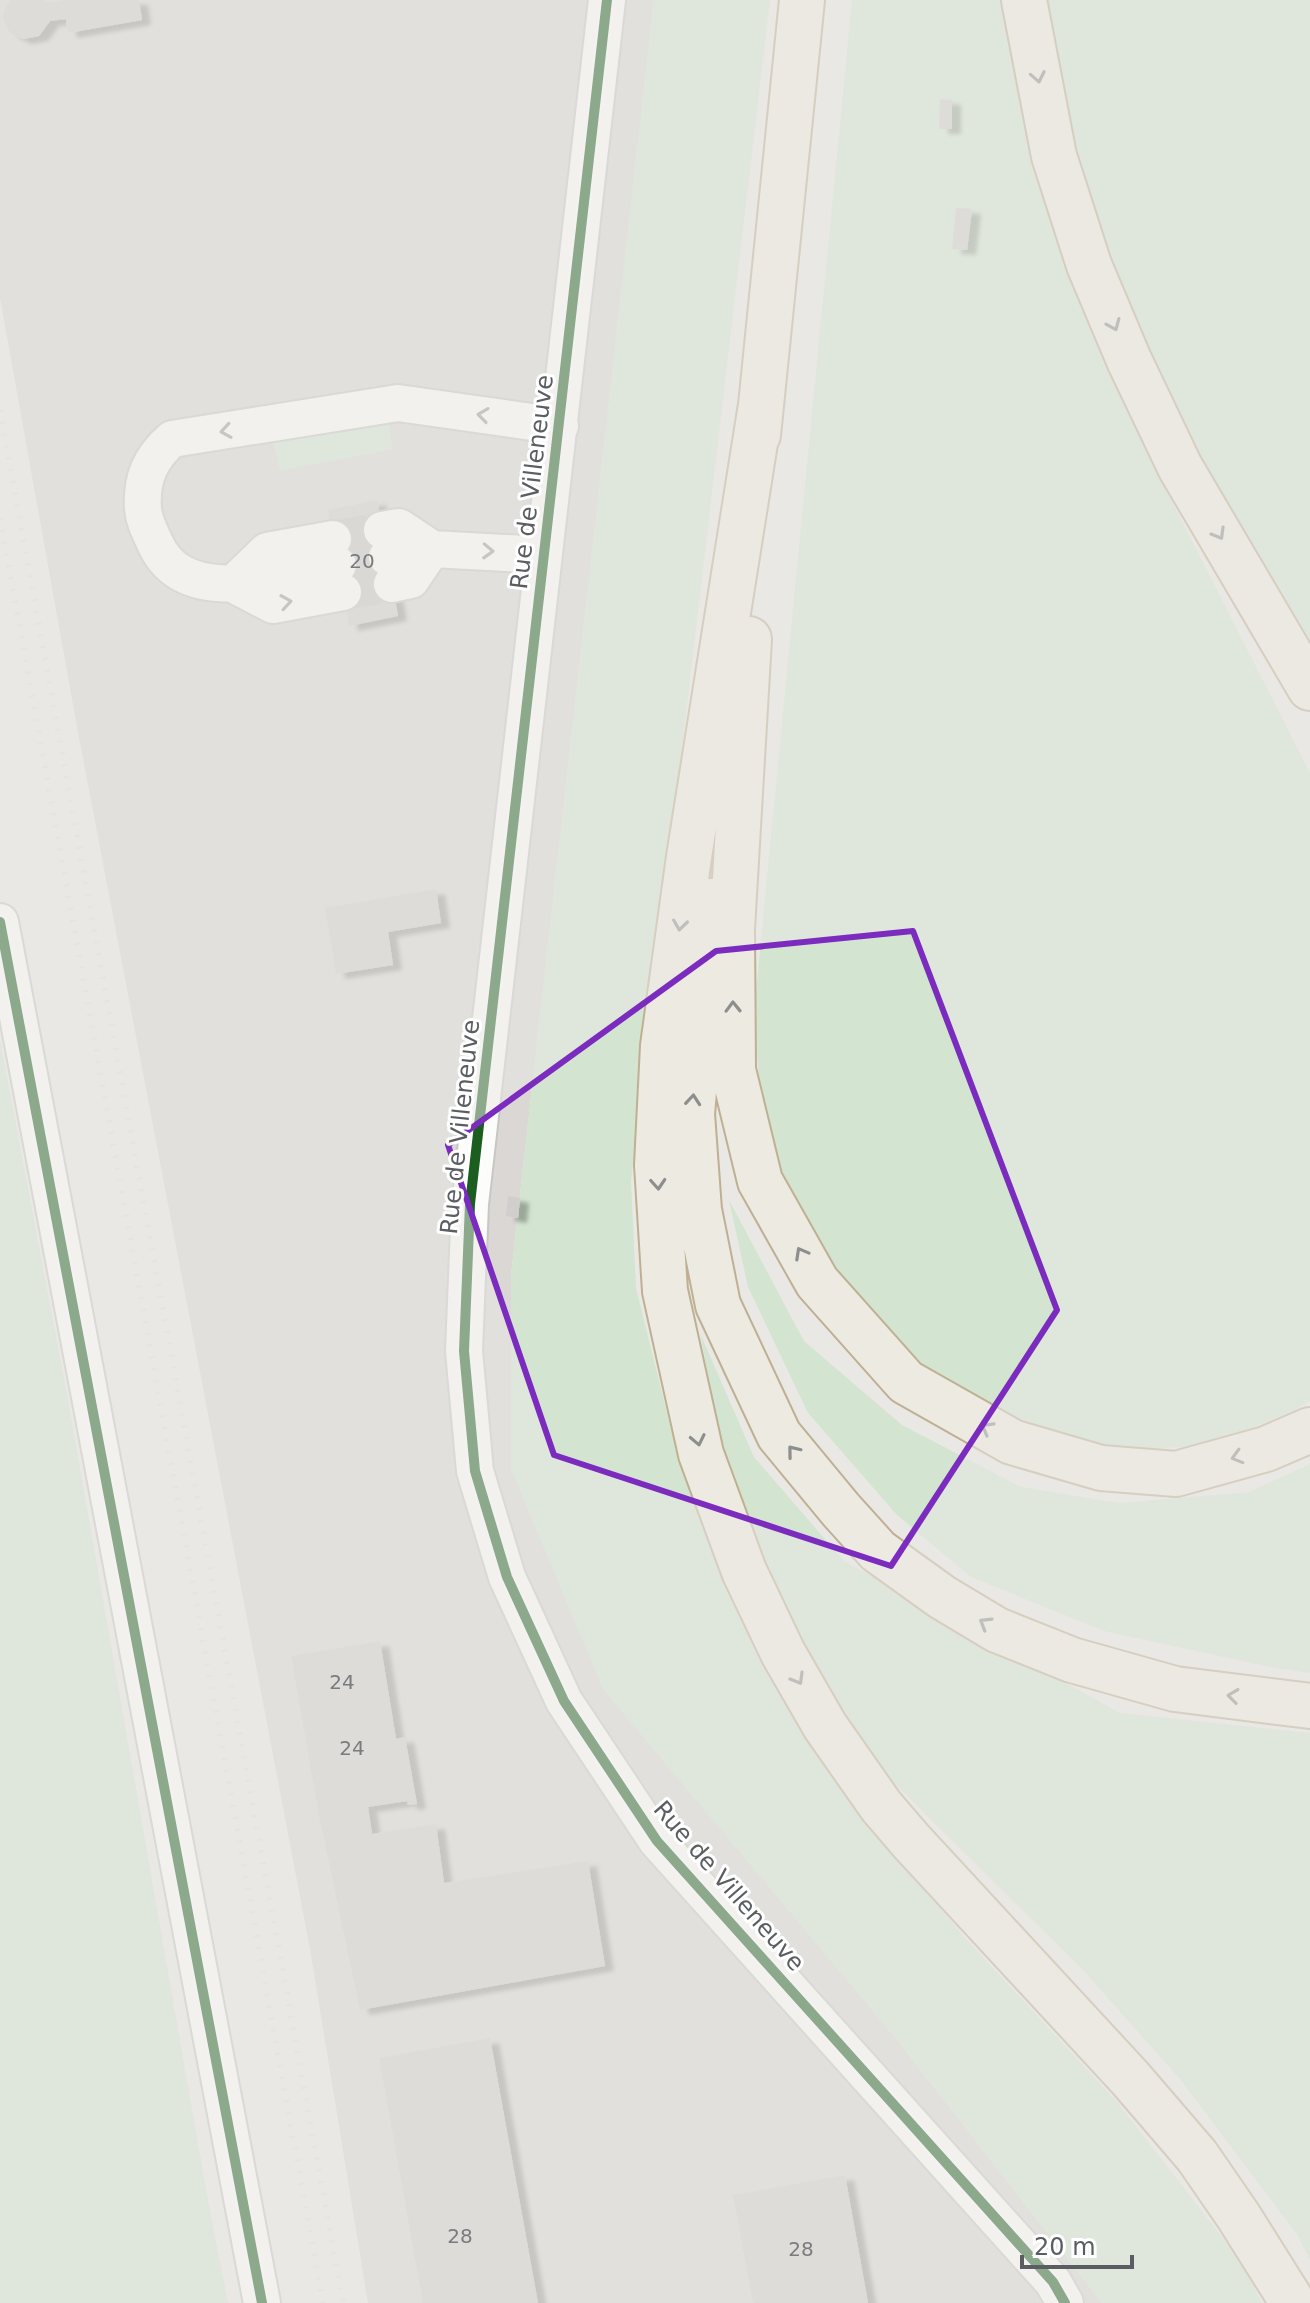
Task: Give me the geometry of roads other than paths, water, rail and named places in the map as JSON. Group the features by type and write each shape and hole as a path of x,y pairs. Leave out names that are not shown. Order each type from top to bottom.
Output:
{"highway":[{"path":"802,0 692,1114 699,1210 718,1305 779,1435 878,1551 942,1597 997,1630 1072,1660 1175,1689 1310,1706"},
{"path":"1024,0 1054,156 1089,265 1180,467 1310,688"},
{"path":"761,405 732,929 733,1070 760,1181 817,1282 906,1382 1012,1442 1101,1468 1176,1474 1266,1449 1310,1430"},
{"path":"761,405 689,857 663,1046 657,1165 665,1291 701,1454 744,1571 783,1653 833,1738 881,1806 911,1841 1130,2078 1197,2156 1293,2303"}],"street":[{"name":"Rue de Villeneuve","path":"607,0 470,1204 464,1351 475,1471 507,1577 564,1701 657,1841 1053,2282 1065,2303"},
{"path":"338,565 233,584 192,580 174,569 159,551 144,517 142,495 155,453 172,439 398,403 560,426"},
{"path":"432,549 411,580 387,557 399,527 432,549 543,555"},
{"path":"0,922 262,2303"}],"tunnel":[{"path":"333,539 382,530"},
{"path":"338,565 387,557"},
{"path":"343,592 392,584"}],"railway":[{"path":"0,410 343,2303"},
{"path":"0,518 323,2303"}]}
